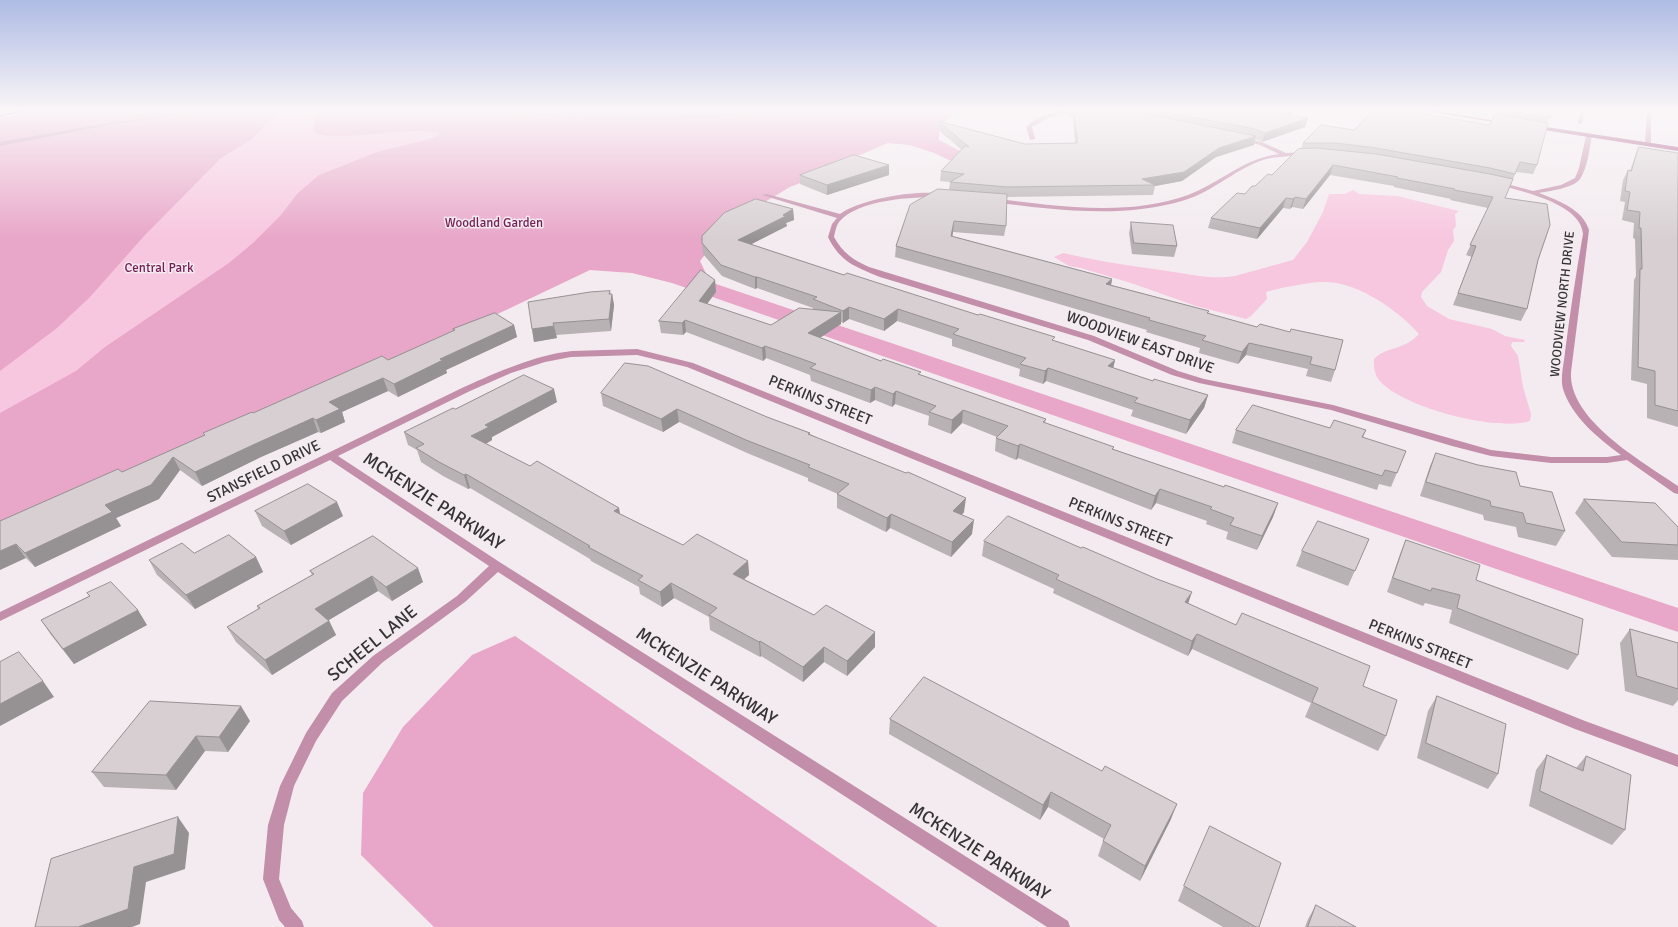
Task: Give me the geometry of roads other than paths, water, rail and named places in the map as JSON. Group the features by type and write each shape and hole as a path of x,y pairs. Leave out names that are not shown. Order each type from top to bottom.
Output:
{"street":[{"path":"1282,153 1286,155"},
{"path":"1532,193 1567,184 1577,179 1582,168 1585,153"},
{"path":"987,199 1082,208 1130,207 1165,203 1182,200 1205,191 1252,162 1286,155 1309,154"},
{"name":"WOODVIEW NORTH DRIVE","path":"1486,181 1549,199 1573,212 1585,226 1586,234 1570,337 1566,377 1568,391 1584,418 1629,457 1678,491"},
{"path":"765,195 842,217 854,210 884,200 920,195 950,195"},
{"name":"WOODVIEW EAST DRIVE","path":"842,217 836,221 831,237 841,254 858,266 1090,338 1175,373 1202,381 1339,410 1491,453 1551,460 1607,460 1629,457"},
{"name":"PERKINS STREET","path":"543,360 571,354 637,352 690,365 1572,722 1678,761"},
{"name":"STANSFIELD DRIVE","path":"0,617 466,389 508,371 543,360"},
{"name":"MCKENZIE PARKWAY","path":"331,456 497,566 1062,927"},
{"name":"SCHEEL LANE","path":"296,927 285,914 271,879 276,825 287,786 311,737 337,697 378,659 461,599 497,566"}],"park label":[{"name":"Woodland Garden","path":"494,224"},
{"name":"Central Park","path":"159,269"}]}
